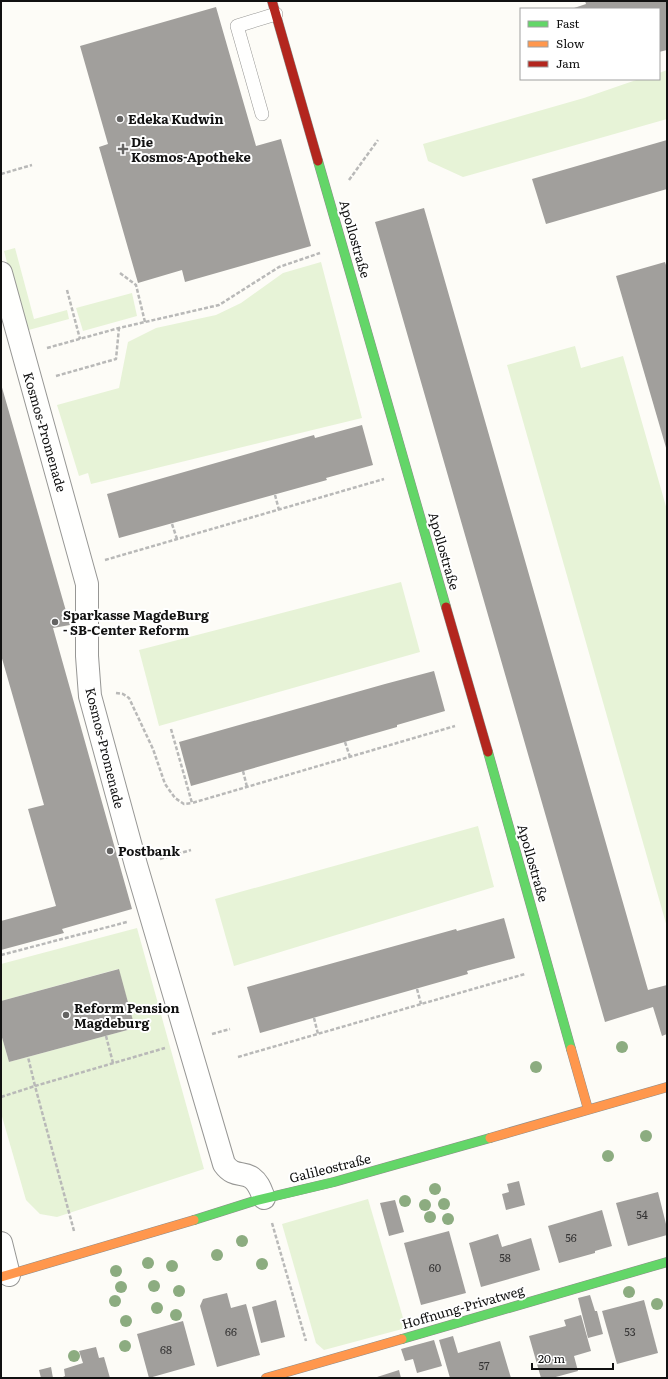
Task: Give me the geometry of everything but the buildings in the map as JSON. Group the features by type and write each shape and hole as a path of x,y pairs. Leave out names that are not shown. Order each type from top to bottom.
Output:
{"street":[{"name":"Apollostraße","path":"272,1 479,720 588,1109"},
{"name":"Kosmos-Promenade","path":"1,273 87,584 87,656 90,696 151,916 224,1164 234,1173 251,1178 259,1186 264,1198"},
{"name":"Galileostraße","path":"5,1276 157,1232 264,1198 334,1182 667,1087"},
{"path":"1,1243 5,1276"},
{"name":"Hoffnung-Privatweg","path":"266,1378 667,1262"}],"lane":[{"path":"262,114 237,26 276,14"}],"path":[{"path":"348,182 378,140"},
{"path":"1,174 32,165"},
{"path":"24,355 119,328 219,304 279,267 344,247"},
{"path":"120,273 136,285 145,322"},
{"path":"66,290 80,339"},
{"path":"31,383 116,359 119,328"},
{"path":"82,566 408,472"},
{"path":"275,495 279,510"},
{"path":"172,524 177,539"},
{"path":"90,696 117,693 123,694 129,698 153,748 165,784 175,798 184,804 479,720"},
{"path":"171,729 192,802"},
{"path":"346,742 350,757"},
{"path":"243,771 247,787"},
{"path":"165,857 191,850"},
{"path":"1,955 151,916"},
{"path":"238,1057 549,967"},
{"path":"417,989 421,1004"},
{"path":"314,1018 318,1034"},
{"path":"212,1034 230,1029"},
{"path":"106,1036 113,1063"},
{"path":"1,1097 189,1041"},
{"path":"28,1057 80,1254"},
{"path":"264,1198 313,1364"}],"green space":[{"path":"667,70 667,119 463,177 428,161 423,144 584,98 636,80 660,80 660,73"},
{"path":"15,248 34,319 67,310 69,319 25,331 4,251"},
{"path":"321,262 362,418 91,484 88,473 79,476 57,405 119,388 128,342 156,328 216,315 241,303 283,273"},
{"path":"132,293 137,316 83,331 76,308"},
{"path":"575,346 581,368 623,356 667,510 667,927 507,365"},
{"path":"401,582 420,652 159,726 139,650"},
{"path":"478,826 494,887 234,966 215,899"},
{"path":"137,928 204,1169 57,1217 40,1214 26,1200 1,1113 1,1034 9,1062 135,1028 118,969 1,1001 1,964"},
{"path":"368,1199 406,1328 324,1350 316,1343 282,1224"}],"traffic: fast":[{"path":"318,161 446,607"},
{"path":"488,752 571,1049"},
{"path":"194,1220 254,1201 334,1182 490,1138"},
{"path":"402,1339 667,1262"}],"traffic: slow":[{"path":"571,1049 588,1109"},
{"path":"490,1138 667,1087"},
{"path":"1,1277 194,1220"},
{"path":"266,1378 402,1339"}],"traffic: jam":[{"path":"272,1 318,161"},
{"path":"446,607 488,752"}],"place":[{"name":"Edeka Kudwin","path":"120,119"},
{"name":"Die Kosmos-Apotheke","path":"123,149"},
{"name":"Sparkasse MagdeBurg - SB-Center Reform","path":"55,622"},
{"name":"Postbank","path":"110,851"},
{"name":"Reform Pension Magdeburg","path":"66,1015"}]}
